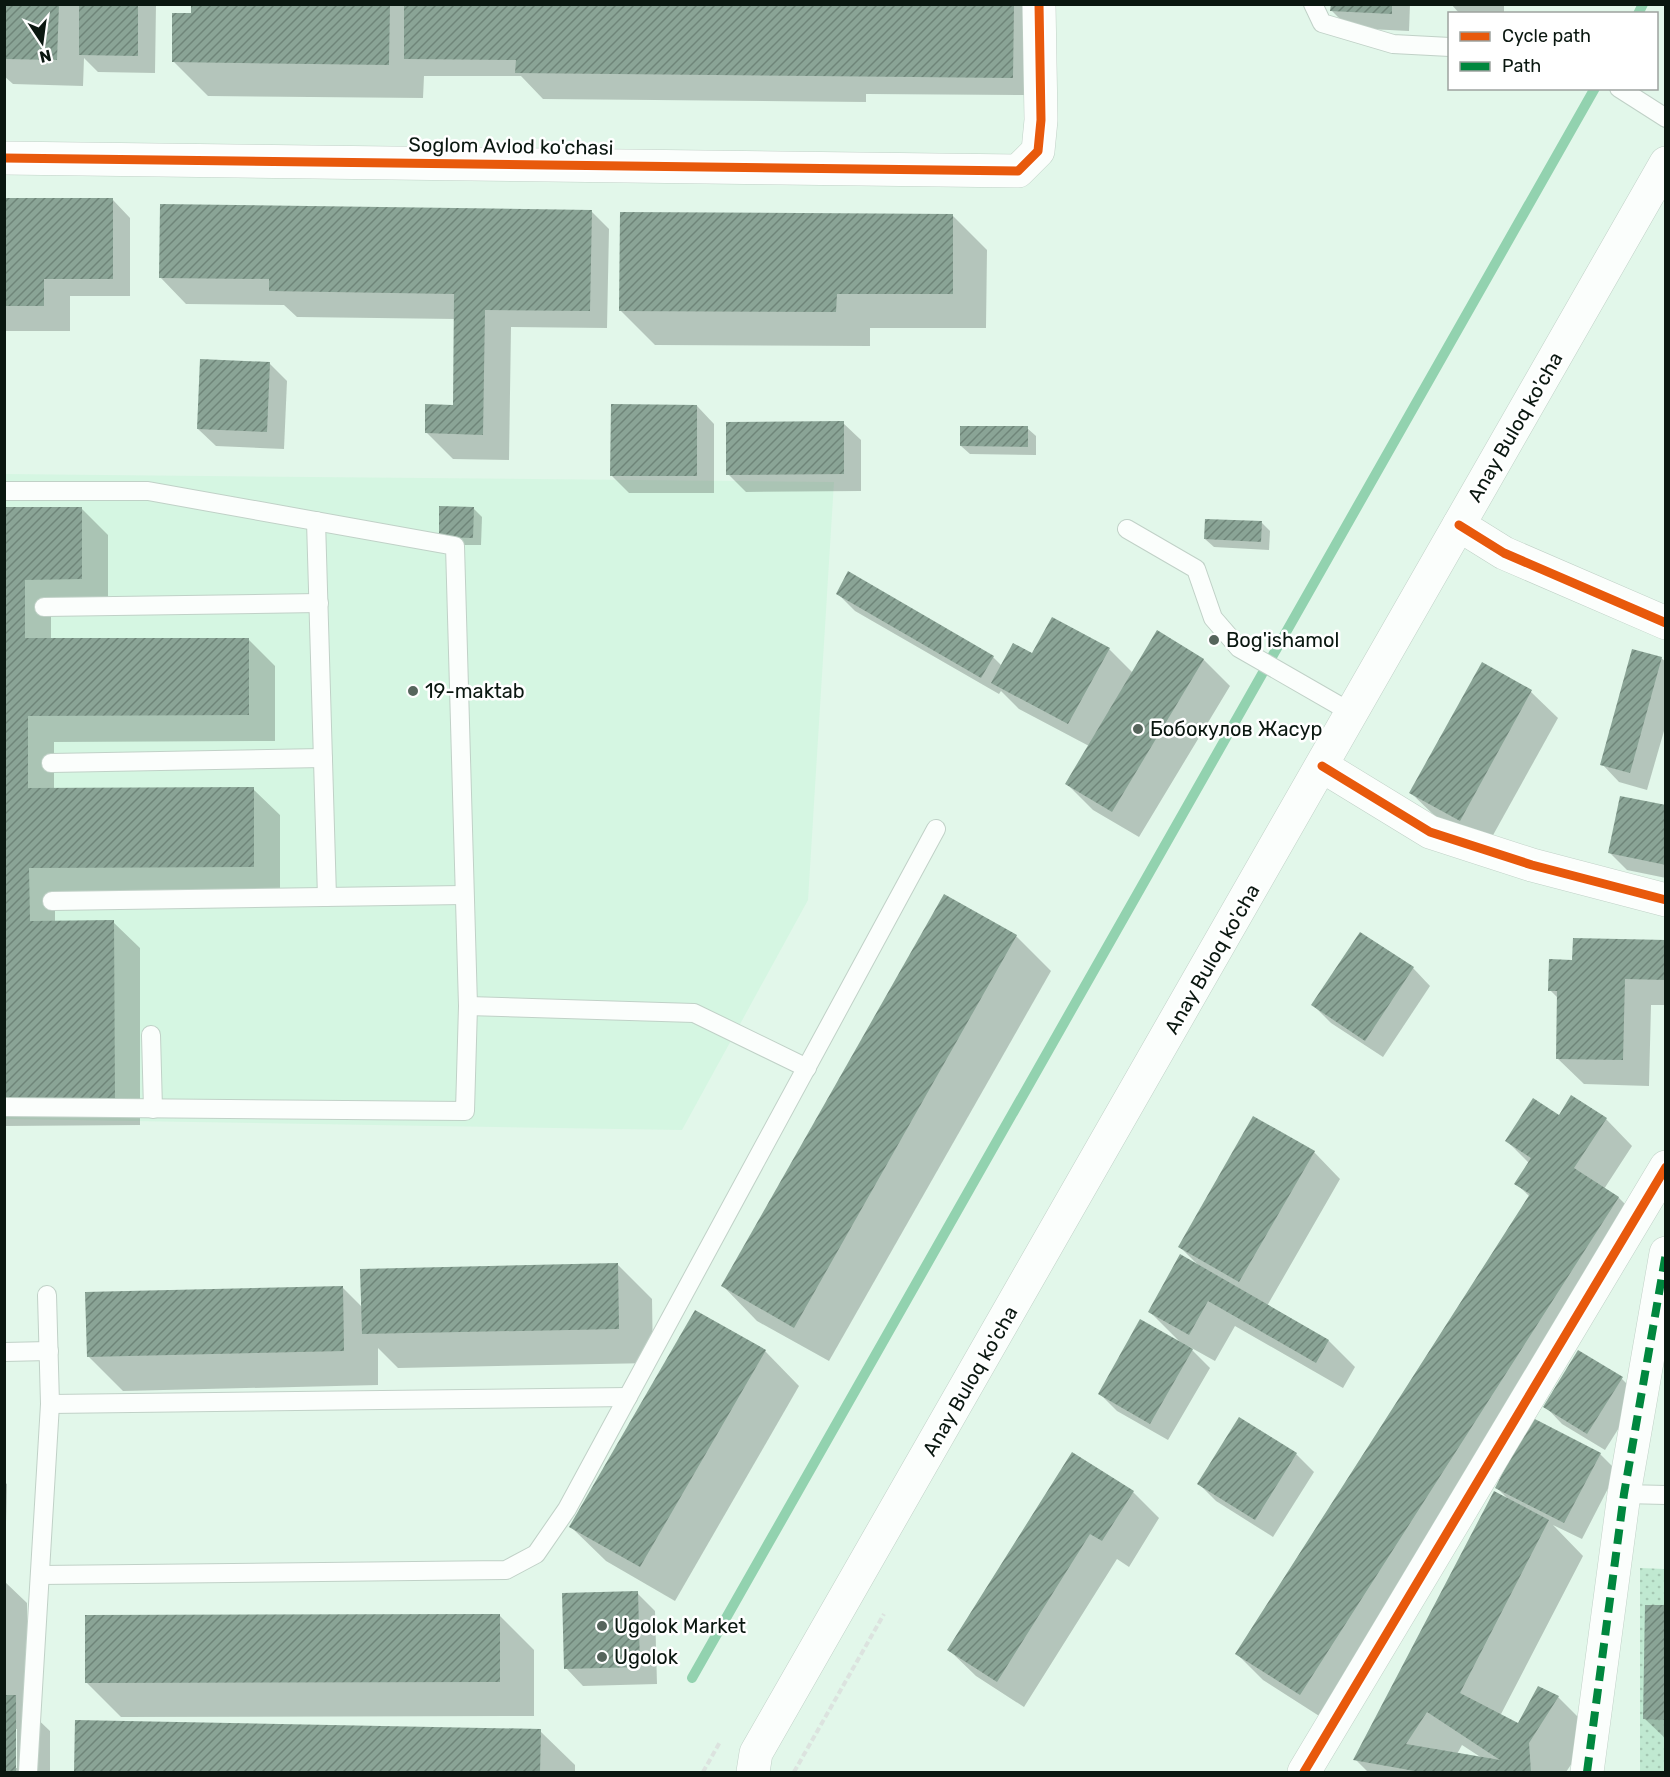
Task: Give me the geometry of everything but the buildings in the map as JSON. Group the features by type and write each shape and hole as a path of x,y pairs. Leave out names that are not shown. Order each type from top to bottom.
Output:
{"street":[{"name":"Soglom Avlod ko'chasi","path":"4,158 1018,171 1038,152 1041,120 1039,4"},
{"name":"Anay Buloq ko'cha","path":"754,1763 1665,163"},
{"path":"1459,525 1504,553 1665,623"},
{"path":"1322,766 1430,832 1532,865 1665,900"},
{"path":"1304,1773 1665,1167"},
{"path":"1587,1773 1624,1494 1657,1354 1665,1253"}],"lane":[{"path":"1313,4 1322,23 1393,44 1448,47"},
{"path":"1622,90 1665,118"},
{"path":"4,490 148,491 455,546 468,1006 465,1111 4,1107"},
{"path":"316,521 327,897"},
{"path":"1127,529 1196,569 1213,618 1239,648 1352,713"},
{"path":"44,607 319,603"},
{"path":"51,763 323,758"},
{"path":"40,1575 506,1570 536,1554 567,1509 936,829"},
{"path":"52,901 465,895"},
{"path":"468,1006 694,1013 807,1068"},
{"path":"151,1035 153,1109"},
{"path":"28,1773 50,1404 47,1295"},
{"path":"4,1352 49,1351"},
{"path":"50,1404 628,1397"},
{"path":"1624,1494 1665,1495"}],"path":[{"path":"794,1773 884,1614"}],"shaded area":[{"name":"19-maktab","path":"5,474 834,482 808,900 682,1130 5,1119"},
{"path":"1640,1568 1665,1569 1665,1772 1640,1772"}],"waterway":[{"path":"1639,12 1643,4"},
{"path":"692,1678 1594,90"}],"marked path":[{"path":"1587,1772 1624,1494 1666,1253"}],"cycle path":[{"path":"4,158 1018,171 1038,151 1041,120 1039,4"},
{"path":"1459,525 1504,553 1666,623"},
{"path":"1322,766 1430,832 1532,865 1666,900"},
{"path":"1304,1772 1666,1167"}],"place":[{"name":"Bog'ishamol","path":"1214,640"},
{"name":"19-maktab","path":"413,691"},
{"name":"Бобокулов Жасур","path":"1138,729"},
{"name":"Ugolok Market","path":"602,1626"},
{"name":"Ugolok","path":"602,1657"}]}
